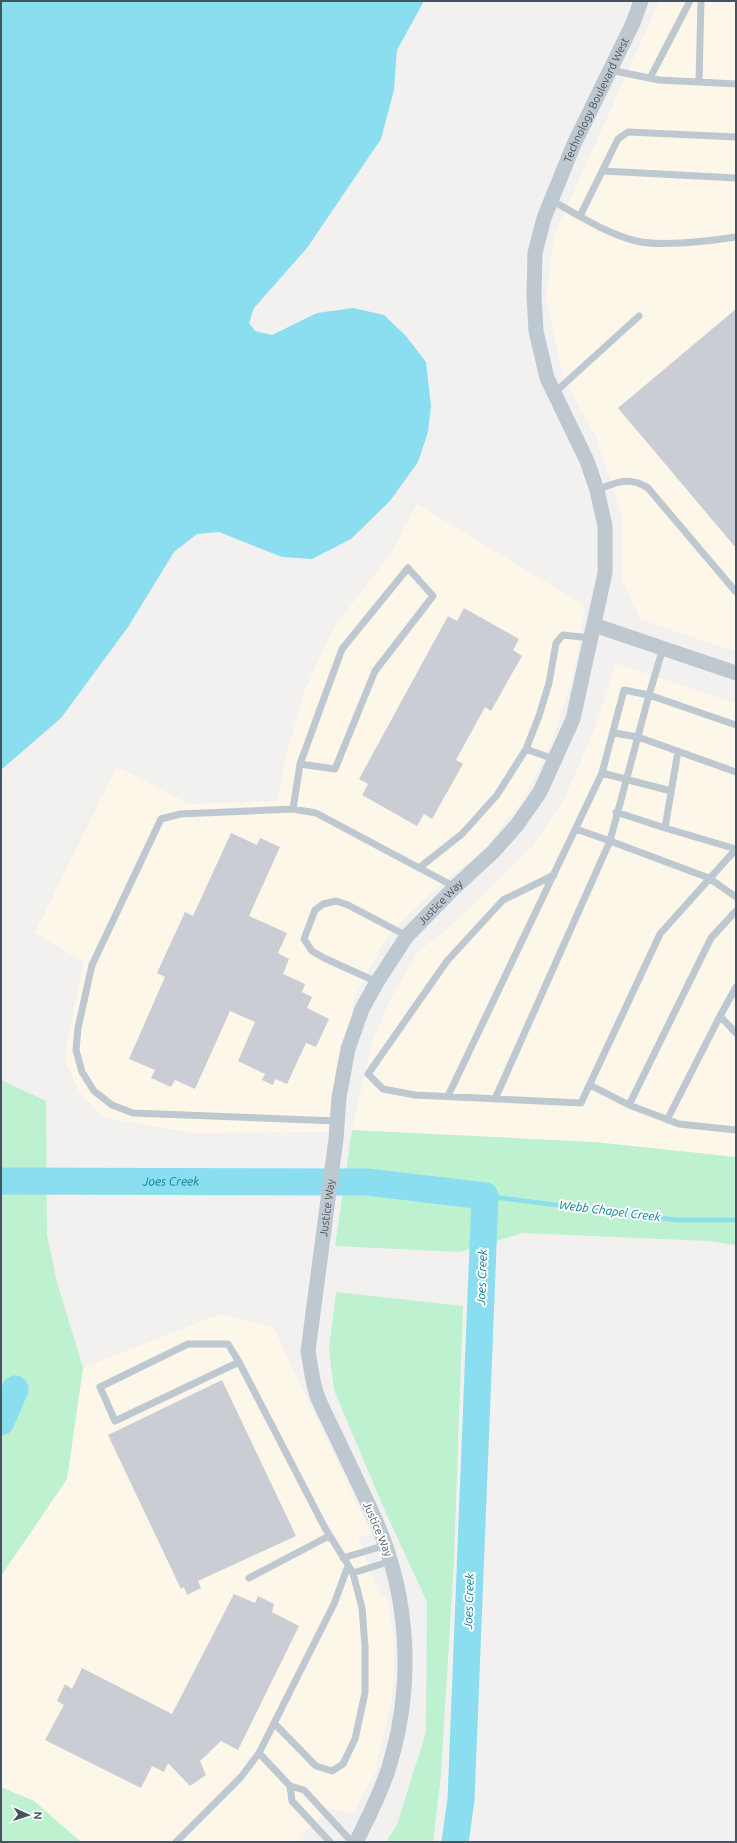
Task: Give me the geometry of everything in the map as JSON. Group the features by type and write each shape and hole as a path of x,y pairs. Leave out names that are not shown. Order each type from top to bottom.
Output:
{"street":[{"name":"Technology Boulevard West","path":"593,632 605,573 605,526 597,490 587,461 553,394 547,378 536,331 534,295 535,253 544,218 574,144 633,23 641,1"},
{"path":"593,632 663,648 736,673"},
{"name":"Justice Way","path":"356,1842 373,1807 389,1768 403,1702 406,1667 404,1627 392,1561 318,1398 312,1376 308,1351 336,1139 336,1121 348,1049 362,1009 377,982 407,936 454,887 493,852 517,825 540,792 556,760 573,719 593,632"}],"lane":[{"path":"650,78 690,1"},
{"path":"699,82 701,1"},
{"path":"610,70 650,78 736,84"},
{"path":"580,216 618,139 628,132 736,137"},
{"path":"603,171 736,178"},
{"path":"551,200 603,229 637,241 668,243 736,237"},
{"path":"553,394 639,316"},
{"path":"597,490 623,480 632,480 648,488 736,592"},
{"path":"293,809 300,764 342,649 408,568 433,596 375,671 335,769 300,764"},
{"path":"418,868 462,834 497,795 526,749 539,716 549,683 556,642 563,635 593,632"},
{"path":"495,1099 610,840 616,812 627,780 663,648"},
{"path":"448,1096 602,773 614,733 624,690 649,696 736,725"},
{"path":"614,733 638,737 736,772"},
{"path":"526,749 556,760"},
{"path":"665,828 678,751"},
{"path":"602,773 671,791"},
{"path":"336,1121 133,1113 112,1106 94,1092 82,1072 76,1050 78,1028 92,965 161,819 180,814 293,809 316,814 454,887"},
{"path":"554,875 503,900 447,961 368,1074 382,1090 415,1094 582,1104 660,934 736,849 616,812"},
{"path":"576,829 610,840 709,878 736,897"},
{"path":"377,982 312,951 304,939 315,910 323,904 336,902 348,905 407,936"},
{"path":"629,1105 711,938 736,912"},
{"path":"667,1120 736,987"},
{"path":"720,1016 736,1033"},
{"path":"590,1085 629,1105 679,1124 736,1130"},
{"path":"239,1362 116,1421 100,1387 188,1344 228,1344 239,1362 329,1536 353,1573 362,1608 365,1646 365,1693 355,1739 344,1764 332,1771 316,1766 274,1723"},
{"path":"249,1578 329,1536"},
{"path":"343,1558 386,1545"},
{"path":"353,1573 392,1561"},
{"path":"176,1842 241,1777 259,1753 334,1604 348,1566"},
{"path":"259,1753 290,1786 304,1790 352,1842"},
{"path":"290,1786 292,1801 330,1842"}],"shaded area":[{"path":"659,1 736,1 736,652 640,619 622,579 622,514 596,436 564,379 546,298 554,236"},
{"path":"417,504 585,606 573,675 551,744 522,802 484,849 424,899 386,938 355,996 328,1132 192,1133 102,1117 78,1090 66,1063 67,1043 84,962 35,933 117,767 189,804 278,801 286,755 305,690 334,627 391,554"},
{"path":"616,664 736,704 736,1157 594,1142 352,1130 372,1043 390,1000 418,952 453,924 532,847 563,801 594,731"},
{"path":"220,1314 273,1327 371,1533 358,1538 380,1596 387,1594 393,1635 394,1666 392,1697 375,1772 353,1813 329,1809 299,1837 304,1842 81,1842 34,1801 1,1787 1,1576 67,1479 83,1368"}],"green space":[{"path":"1,1080 46,1101 47,1235 57,1282 83,1368 67,1479 1,1576"},
{"path":"352,1130 594,1142 736,1157 736,1245 708,1241 523,1233 460,1252 335,1246"},
{"path":"336,1292 463,1306 454,1559 441,1775 433,1842 386,1842 397,1825 426,1732 427,1602 385,1511 334,1390 329,1349"},
{"path":"1,1787 34,1801 81,1842 1,1842"}],"water":[{"path":"1,1 424,1 397,50 394,90 381,139 307,248 254,308 249,323 255,331 272,335 317,313 353,308 384,315 406,336 426,362 431,406 428,432 418,462 390,501 351,539 312,559 282,557 219,532 197,534 174,552 128,627 61,718 1,770"}],"building":[{"path":"736,309 736,548 618,408"},
{"path":"464,608 519,639 513,650 522,656 491,711 485,707 456,760 463,764 432,819 424,814 417,826 362,795 368,784 359,779 448,616 457,621"},
{"path":"231,833 257,845 260,838 280,847 249,916 287,933 278,953 289,959 283,974 305,984 302,992 312,997 307,1008 329,1019 316,1047 306,1043 287,1084 275,1079 273,1085 262,1080 265,1074 238,1061 255,1022 230,1011 195,1089 175,1080 171,1087 151,1078 155,1070 129,1059 165,977 157,973 185,912 193,916"},
{"path":"222,1380 296,1536 198,1581 201,1588 187,1595 184,1587 181,1589 108,1435"},
{"path":"234,1594 255,1603 258,1596 274,1604 272,1612 299,1626 238,1750 221,1741 200,1761 206,1775 190,1786 168,1763 164,1772 152,1766 141,1788 45,1740 64,1705 57,1701 65,1684 72,1689 82,1668 172,1714"}],"waterway":[{"name":"Joes Creek","path":"1,1181 367,1182 485,1196 461,1800 455,1842"},
{"name":"Webb Chapel Creek","path":"485,1196 676,1220 736,1220"},
{"path":"1,1422 15,1389"}]}
